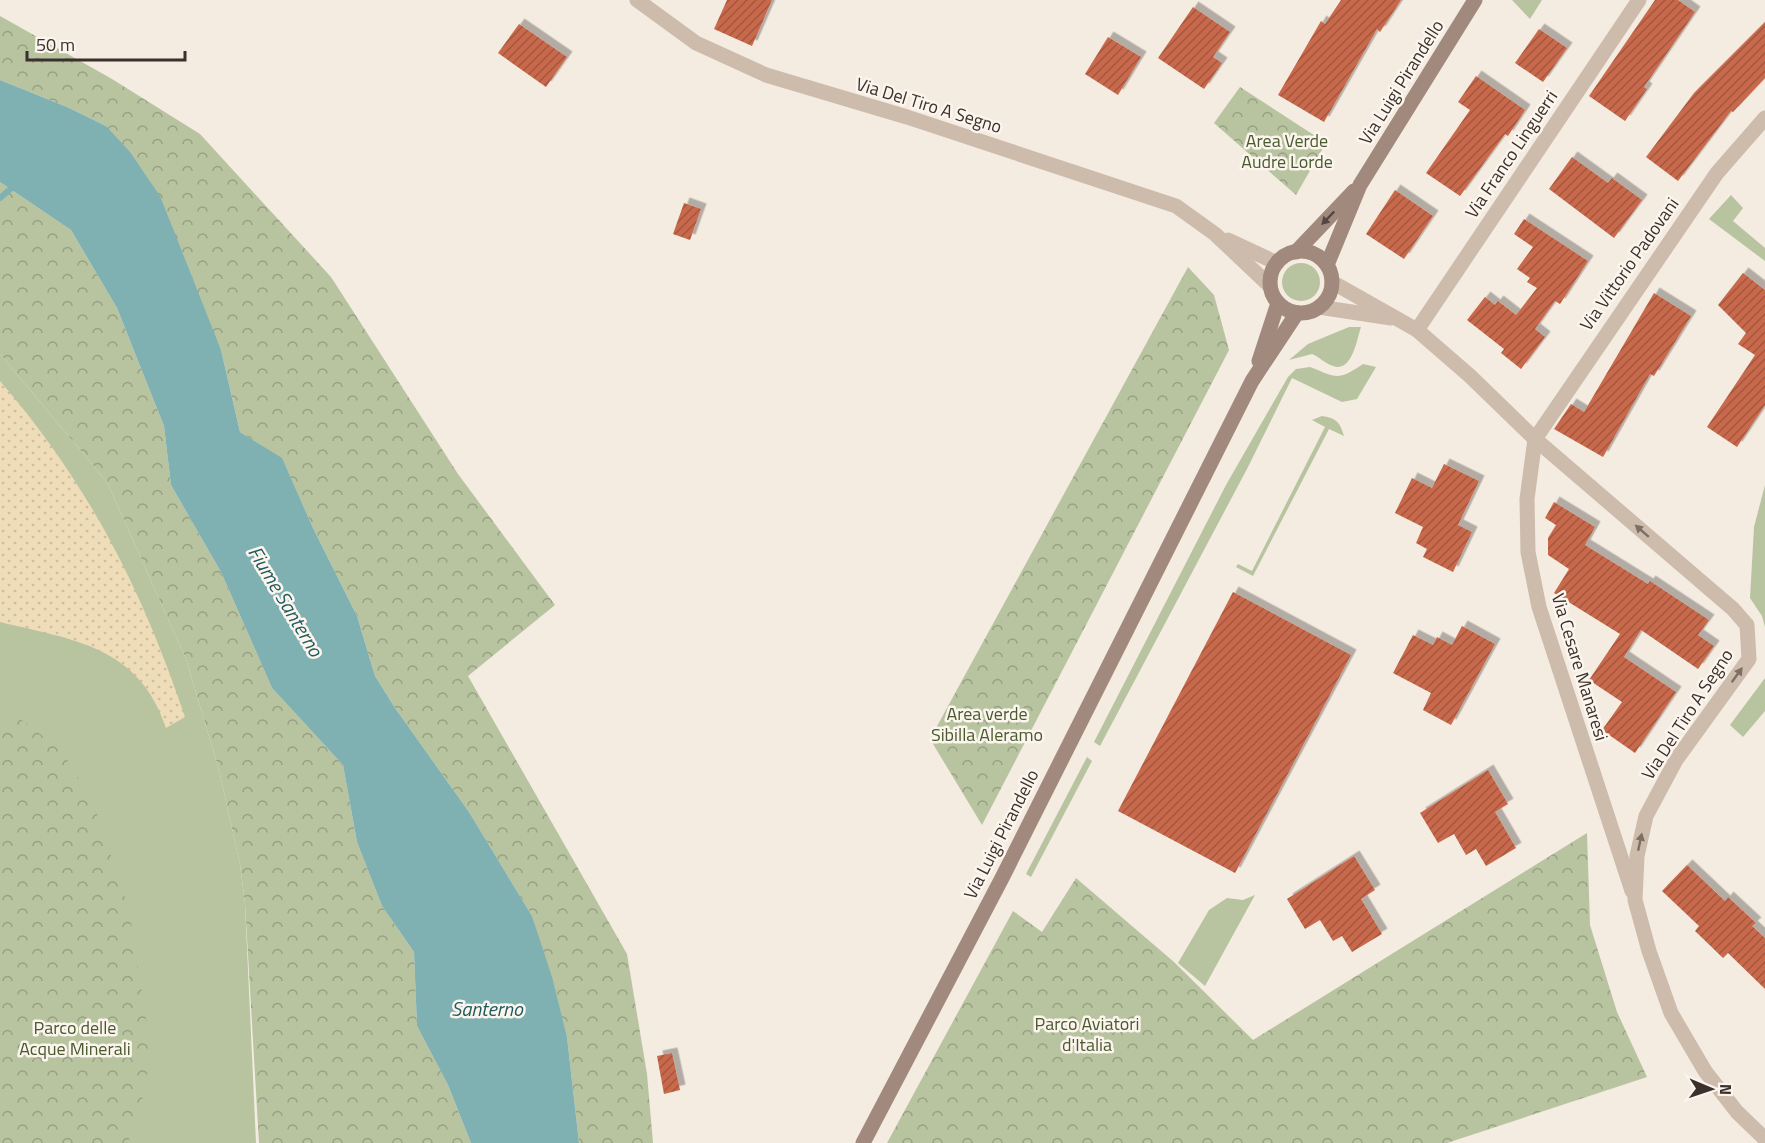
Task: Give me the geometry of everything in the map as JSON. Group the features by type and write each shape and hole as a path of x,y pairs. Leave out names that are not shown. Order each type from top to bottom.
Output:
{"street":[{"name":"Via Del Tiro A Segno","path":"637,0 696,43 766,75 907,117 1176,206 1215,234 1270,286"},
{"name":"Via Luigi Pirandello","path":"1327,265 1360,185 1475,0"},
{"name":"Via Franco Linguerri","path":"1416,330 1639,0"},
{"name":"Via Vittorio Padovani","path":"1534,439 1717,172 1765,118"},
{"name":"Via Luigi Pirandello","path":"1277,263 1296,252 1360,185"},
{"name":"Via Del Tiro A Segno","path":"1215,234 1277,263"},
{"path":"1277,263 1270,286 1278,303 1297,313 1319,307 1331,291 1332,282 1327,265 1313,254 1296,252"},
{"name":"Via Del Tiro A Segno","path":"1332,282 1416,330 1470,376 1534,439 1733,609 1748,625 1749,659 1676,760 1646,816 1637,856 1635,900 1649,951 1671,1013 1705,1071 1737,1112 1765,1139"},
{"name":"Via Luigi Pirandello","path":"1252,381 1278,303"},
{"name":"Via Del Tiro A Segno","path":"1319,307 1399,319"},
{"name":"Via Luigi Pirandello","path":"863,1143 1002,878 1252,381 1297,313"},
{"name":"Via Cesare Manaresi","path":"1534,439 1527,499 1528,552 1539,607 1635,900"}],"green space":[{"path":"1512,0 1542,0 1530,19"},
{"path":"0,16 112,79 200,134 331,277 458,474 555,605 468,676 627,954 647,1074 653,1143 579,1143 567,1037 532,916 469,812 375,676 357,616 282,459 240,432 221,350 106,126 67,107 0,80"},
{"name":"Area Verde Audre Lorde","path":"1240,87 1326,143 1296,195 1214,123"},
{"path":"0,182 71,230 117,308 164,426 171,485 221,572 272,688 343,765 357,842 382,906 414,952 417,1026 448,1085 471,1143 259,1143 245,904 240,864 219,770 186,659 107,482 0,354"},
{"path":"1731,195 1743,208 1733,221 1765,248 1765,261 1709,219"},
{"path":"1301,263 1315,268 1320,282 1315,296 1301,301 1287,296 1282,282 1287,268"},
{"name":"Area verde Sibilla Aleramo","path":"1188,267 1214,295 1229,350 982,825 930,739"},
{"path":"1349,327 1361,327 1353,354 1345,365 1333,366 1312,354 1289,360 1308,344"},
{"path":"0,354 107,482 186,659 219,770 240,864 245,904 256,1143 0,1143"},
{"path":"1363,364 1376,367 1357,399 1342,402 1292,378 1248,467 1100,746 1094,742 1226,485 1288,377 1296,369 1310,367 1337,376"},
{"path":"1322,416 1337,422 1344,436 1329,429 1253,576 1236,567 1238,564 1252,571 1325,427 1312,420"},
{"path":"1765,485 1765,627 1762,616 1750,598 1754,527"},
{"path":"1765,678 1765,711 1743,737 1730,725"},
{"name":"Parco delle Acque Minerali","path":"10,711 61,750 93,802 129,909 151,1051 141,1106 130,1126 129,1143 0,1143 0,713"},
{"path":"1087,757 1092,761 1031,877 1026,874"},
{"name":"Parco Aviatori d'Italia","path":"1587,833 1590,925 1617,1012 1647,1077 1447,1143 887,1143 1013,911 1042,932 1076,878 1174,962 1253,1040"},
{"path":"1255,895 1205,986 1178,963 1209,910 1227,898 1243,900"}],"sand":[{"path":"0,381 31,419 86,498 131,581 185,717 166,728 154,701 139,679 121,663 101,651 78,642 0,622"}],"water":[{"name":"Santerno","path":"0,80 67,107 106,126 130,152 160,196 221,350 240,432 282,458 313,528 357,616 375,676 469,812 532,916 552,977 567,1037 579,1143 471,1143 448,1085 417,1026 414,952 382,906 357,842 343,765 272,688 221,572 171,485 164,426 117,308 71,230 0,182"}],"building":[{"path":"727,0 772,0 752,46 714,29"},
{"path":"1341,0 1401,0 1380,32 1377,29 1324,122 1278,95 1321,21 1325,24"},
{"path":"1655,0 1678,0 1695,12 1644,87 1647,89 1625,121 1589,96"},
{"path":"1193,7 1230,32 1213,57 1222,63 1204,89 1158,58"},
{"path":"1765,22 1765,78 1733,112 1731,111 1678,181 1646,157 1694,93"},
{"path":"519,24 567,57 546,87 498,53"},
{"path":"1539,29 1567,48 1543,82 1515,63"},
{"path":"1108,37 1141,57 1118,95 1085,74"},
{"path":"1476,76 1525,110 1508,136 1505,134 1460,196 1426,173 1470,110 1458,102"},
{"path":"1572,157 1608,183 1612,178 1642,200 1614,238 1549,189"},
{"path":"1395,190 1433,216 1404,259 1366,234"},
{"path":"684,203 701,209 690,240 673,234"},
{"path":"1524,219 1588,261 1560,304 1555,301 1535,329 1545,337 1521,369 1501,353 1504,349 1467,320 1485,297 1495,305 1498,301 1516,315 1537,288 1527,282 1530,278 1517,269 1533,247 1514,234"},
{"path":"1743,273 1765,290 1765,405 1737,447 1707,427 1755,355 1738,344 1746,333 1718,305"},
{"path":"1654,293 1691,316 1654,376 1650,374 1603,457 1554,429 1571,404 1584,412"},
{"path":"1444,464 1479,481 1458,525 1472,532 1453,572 1423,557 1427,549 1416,543 1423,527 1395,513 1412,478 1432,488"},
{"path":"1554,502 1595,527 1585,545 1648,584 1650,581 1709,620 1698,635 1714,646 1698,669 1641,630 1624,657 1676,692 1635,753 1602,730 1622,702 1589,680 1620,634 1554,593 1569,569 1548,555 1548,538 1556,525 1545,518"},
{"path":"1233,592 1351,655 1235,873 1118,811"},
{"path":"1462,626 1495,644 1451,725 1423,710 1431,693 1393,673 1413,635 1433,645 1437,637 1452,645"},
{"path":"1488,770 1508,804 1495,812 1516,848 1486,866 1476,849 1466,855 1454,834 1438,843 1420,813"},
{"path":"1354,856 1375,890 1361,899 1382,934 1352,952 1342,936 1333,941 1320,920 1305,929 1287,899"},
{"path":"1687,865 1725,901 1728,897 1756,923 1752,926 1765,938 1765,989 1728,953 1723,958 1695,931 1699,926 1662,891"},
{"path":"672,1053 680,1090 664,1094 657,1056"}],"waterway":[{"path":"0,198 15,185"}],"water label":[{"name":"Fiume Santerno","path":"286,601"}]}
